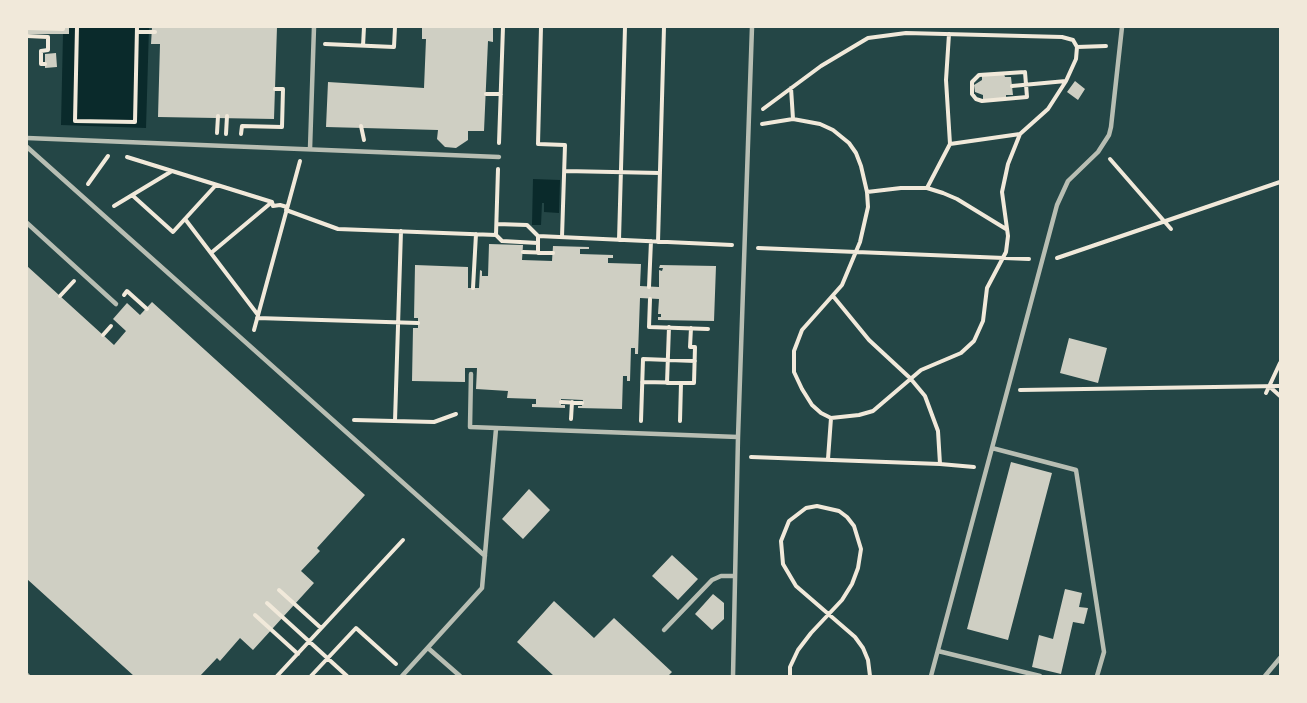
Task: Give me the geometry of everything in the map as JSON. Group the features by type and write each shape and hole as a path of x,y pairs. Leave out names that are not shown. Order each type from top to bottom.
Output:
{"lane":[{"path":"310,149 314,27"},
{"path":"733,676 738,437 752,27"},
{"path":"931,676 1057,205 1068,181 1101,148 1113,120 1122,27"},
{"path":"27,138 499,157"},
{"path":"27,147 485,556"},
{"path":"27,223 116,304"},
{"path":"471,374 470,427 738,437"},
{"path":"404,674 482,588 496,429"},
{"path":"992,448 1076,470 1104,652 1098,676"},
{"path":"664,630 712,580 721,576 735,576"},
{"path":"428,648 460,676"},
{"path":"938,651 1040,676"},
{"path":"1265,676 1280,658"}],"path":[{"path":"27,28 63,27"},
{"path":"77,27 75,121 88,124 135,122"},
{"path":"363,46 364,27"},
{"path":"314,44 394,47 395,27"},
{"path":"503,27 496,235 502,242 538,243"},
{"path":"541,27 538,144 565,145 562,237"},
{"path":"619,240 625,27"},
{"path":"658,242 664,27"},
{"path":"134,159 137,29 155,32"},
{"path":"749,118 821,66 868,38 906,33 1062,37 1073,40 1077,47 1076,59 1066,81 1048,109 1020,134 1008,164 1004,178 1002,204 1008,244 1004,258 987,288 983,321 974,341 961,353 921,370 885,403 873,411 859,415 831,418 821,413 806,398 797,381 794,351 802,330 842,285 856,252 866,218 867,192 861,166 849,143 833,130 820,124 793,119 749,127"},
{"path":"927,189 950,144 946,80 949,34"},
{"path":"27,36 48,36 48,50 41,51 41,64 45,64"},
{"path":"1077,47 1120,46"},
{"path":"1025,72 1026,84 1027,97 982,100 976,99 970,88 974,78 979,75 1025,72"},
{"path":"1012,86 1066,81"},
{"path":"790,88 793,119"},
{"path":"242,126 282,127 283,89 275,89"},
{"path":"486,94 501,94"},
{"path":"217,129 218,116"},
{"path":"226,130 227,116"},
{"path":"359,136 362,130"},
{"path":"950,144 1020,134"},
{"path":"1101,148 1171,229"},
{"path":"81,195 110,152 101,149"},
{"path":"250,345 303,149"},
{"path":"118,154 272,202 273,206 338,228 496,235"},
{"path":"102,214 172,171"},
{"path":"564,171 660,173"},
{"path":"496,224 527,225 538,236 1053,260 1280,182"},
{"path":"132,195 173,232 216,184"},
{"path":"867,192 901,188 927,189 957,199 1006,229"},
{"path":"211,253 272,202"},
{"path":"185,219 258,317"},
{"path":"395,421 401,231"},
{"path":"473,288 476,234"},
{"path":"538,236 538,253"},
{"path":"650,287 651,241"},
{"path":"523,252 553,253"},
{"path":"833,296 869,340 910,378 925,396 936,423 940,464"},
{"path":"650,299 649,327 708,329"},
{"path":"258,317 418,323"},
{"path":"103,335 111,326"},
{"path":"667,383 669,327"},
{"path":"642,382 694,383 695,347 690,347 691,328"},
{"path":"640,434 643,359 694,361"},
{"path":"1266,393 1280,363"},
{"path":"679,435 681,383"},
{"path":"1270,386 1280,396"},
{"path":"1007,390 1279,386"},
{"path":"561,402 582,403"},
{"path":"571,417 572,402"},
{"path":"333,419 434,422 470,407"},
{"path":"828,459 831,418"},
{"path":"738,457 940,464 987,469"},
{"path":"790,676 790,667 798,650 811,633 826,616 834,608 842,600 858,568 861,549 854,526 839,510 817,506 806,508 789,521 781,541 783,564 796,586 821,608 830,615 838,623 855,637 868,660 870,676"},
{"path":"277,676 403,540"},
{"path":"279,590 321,628"},
{"path":"267,603 347,676"},
{"path":"255,615 297,654"},
{"path":"311,676 356,628 404,674"}],"shaded area":[{"path":"27,27 1280,27 1280,676 27,676"},
{"path":"69,27 149,27 146,128 61,125 63,34 69,34"},
{"path":"533,179 560,180 559,213 544,212 544,203 542,203 541,225 532,225"}],"building":[{"path":"27,27 69,27 69,34 27,34"},
{"path":"152,27 277,27 274,119 158,117 160,44 151,44"},
{"path":"422,27 493,27 493,42 488,41 484,131 468,131 468,140 456,148 445,147 437,139 438,130 326,127 328,82 424,88 426,39 422,39"},
{"path":"56,53 57,67 45,68 45,54"},
{"path":"1004,74 1005,77 1011,77 1013,95 1006,95 1006,98 983,100 983,95 975,92 974,85 982,80 982,76"},
{"path":"1075,81 1085,89 1078,100 1067,92"},
{"path":"489,244 523,245 522,260 552,261 553,246 589,247 589,249 580,249 580,254 613,255 613,258 608,258 608,263 641,264 640,286 659,287 659,270 662,271 663,268 659,268 660,265 716,266 714,321 658,320 658,317 661,317 661,314 658,314 659,299 640,298 638,354 635,354 635,348 631,348 630,381 627,381 627,376 623,376 622,409 578,408 582,406 583,400 561,399 561,405 565,405 565,408 532,407 532,404 536,404 536,399 507,398 508,391 476,389 477,368 465,368 465,382 412,381 413,328 418,328 418,318 414,318 415,265 468,267 468,288 479,288 480,270 482,276 488,276"},
{"path":"27,266 114,345 126,331 113,319 127,303 140,315 152,302 365,495 317,548 320,551 301,571 314,583 253,650 240,638 220,661 217,658 200,676 134,676 27,579"},
{"path":"1069,338 1107,348 1098,383 1060,373"},
{"path":"1011,462 1052,473 1008,640 967,629"},
{"path":"529,489 550,510 523,539 502,519"},
{"path":"672,555 698,579 678,600 652,576"},
{"path":"1065,589 1082,593 1079,607 1088,608 1084,624 1073,622 1061,674 1032,667 1039,635 1053,639"},
{"path":"713,594 724,603 724,619 712,630 695,614"},
{"path":"554,601 594,638 614,618 672,672 668,676 554,676 517,642"}]}
